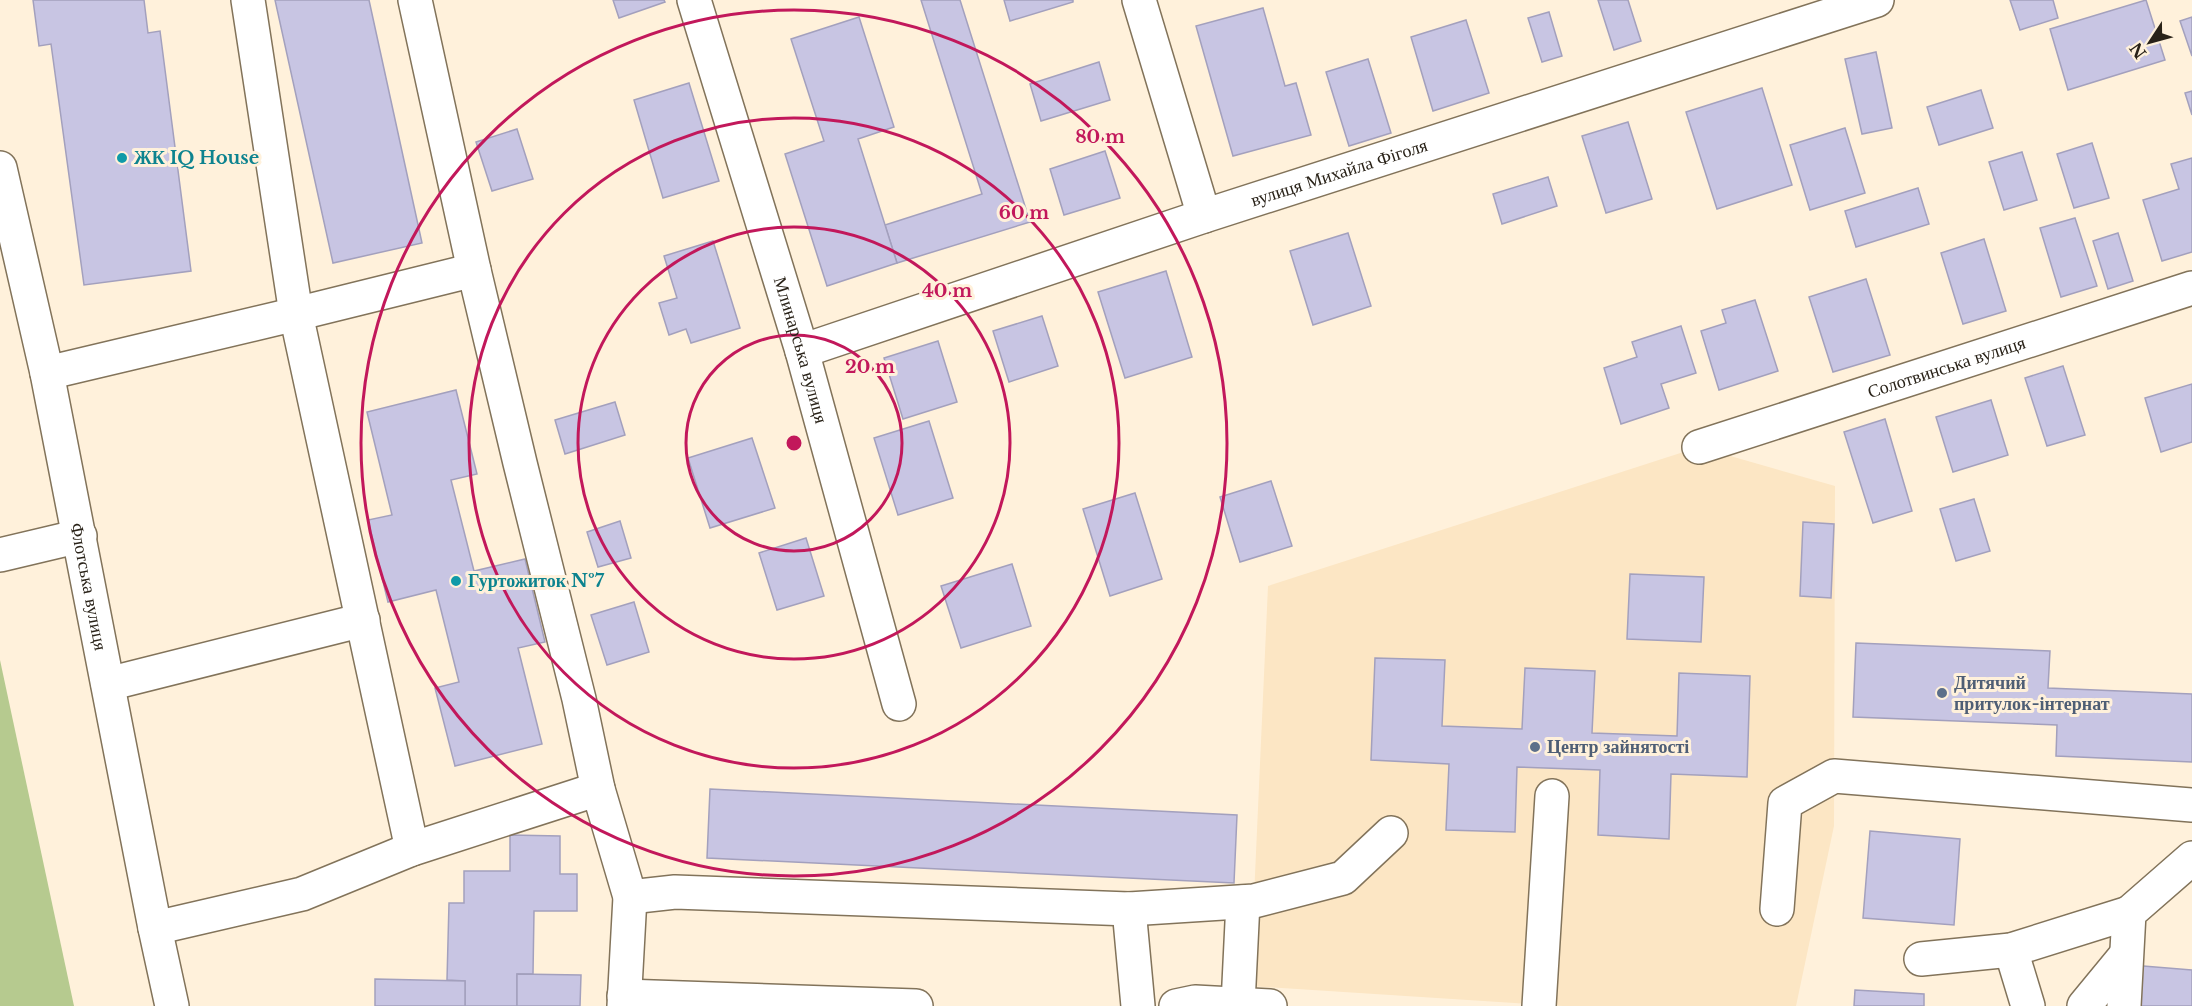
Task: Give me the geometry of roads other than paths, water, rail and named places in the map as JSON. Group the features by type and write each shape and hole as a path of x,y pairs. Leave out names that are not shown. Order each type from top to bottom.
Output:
{"street":[{"path":"248,0 296,314 412,849"},
{"path":"415,0 474,270 579,699 598,789 630,897 624,1001 916,1006"},
{"path":"1139,0 1204,216"},
{"name":"вулиця Михайла Фіголя","path":"802,351 1204,216 1877,0"},
{"name":"Млинарська вулиця","path":"700,2 802,351 899,704"},
{"name":"Флотська вулиця","path":"0,168 47,373 172,1006"},
{"path":"47,373 474,270"},
{"name":"Солотвинська вулиця","path":"1699,447 2192,288"},
{"path":"0,555 80,537"},
{"path":"108,684 363,620"},
{"path":"1777,909 1785,802 1834,776 2192,805"},
{"path":"155,928 302,894 412,849 598,789"},
{"path":"1539,1006 1552,796"},
{"path":"630,897 675,892 1129,909 1243,902 1343,878 1391,833"},
{"path":"1921,959 2011,950 2129,913 2192,858"},
{"path":"1176,1006 1195,1002 1254,1005 1243,902"},
{"path":"1129,909 1138,1006"},
{"path":"2124,1006 2129,913"},
{"path":"2011,950 2028,1006"},
{"path":"2084,1006 2127,955"}],"place":[{"name":"ЖК IQ House","path":"122,158"},
{"name":"Гуртожиток №7","path":"456,581"},
{"name":"Дитячий притулок-інтернат","path":"1942,693"},
{"name":"Центр зайнятості","path":"1535,747"}]}
